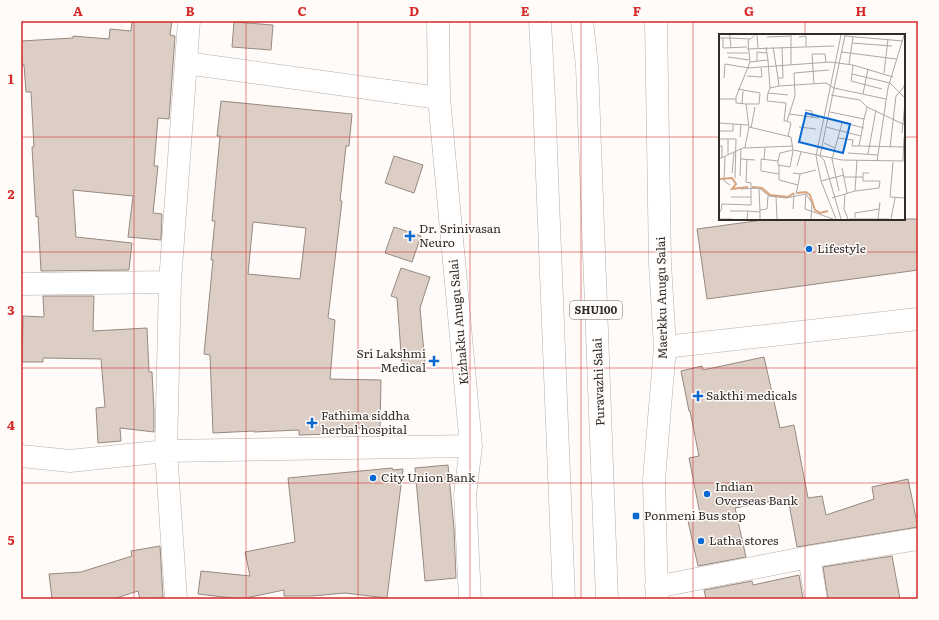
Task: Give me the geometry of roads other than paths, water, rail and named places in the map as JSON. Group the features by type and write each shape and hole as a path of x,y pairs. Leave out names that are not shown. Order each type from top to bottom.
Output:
{"street":[{"path":"176,599 166,451 170,282 189,21"},
{"name":"Kizhakku Anugu Salai","path":"438,21 439,98 471,446 465,495 470,599"},
{"name":"SHU100","path":"540,21 564,599"},
{"name":"Puravazhi Salai","path":"582,21 587,66 607,599"},
{"name":"Maerkku Anugu Salai","path":"656,21 660,263 665,347 654,480 657,593"},
{"path":"186,63 439,98"},
{"path":"21,284 170,282"},
{"path":"665,347 918,320"},
{"path":"21,456 70,461 166,451 471,446"},
{"path":"657,593 809,558 918,539"},
{"path":"809,558 816,599"}],"place":[{"name":"Dr. Srinivasan Neuro","path":"410,236"},
{"name":"Lifestyle","path":"809,249"},
{"name":"Sri Lakshmi Medical","path":"434,361"},
{"name":"Sakthi medicals","path":"698,396"},
{"name":"Fathima siddha herbal hospital","path":"312,423"},
{"name":"City Union Bank","path":"373,478"},
{"name":"Indian Overseas Bank","path":"707,494"},
{"name":"Ponmeni Bus stop","path":"636,516"},
{"name":"Latha stores","path":"701,541"}]}
